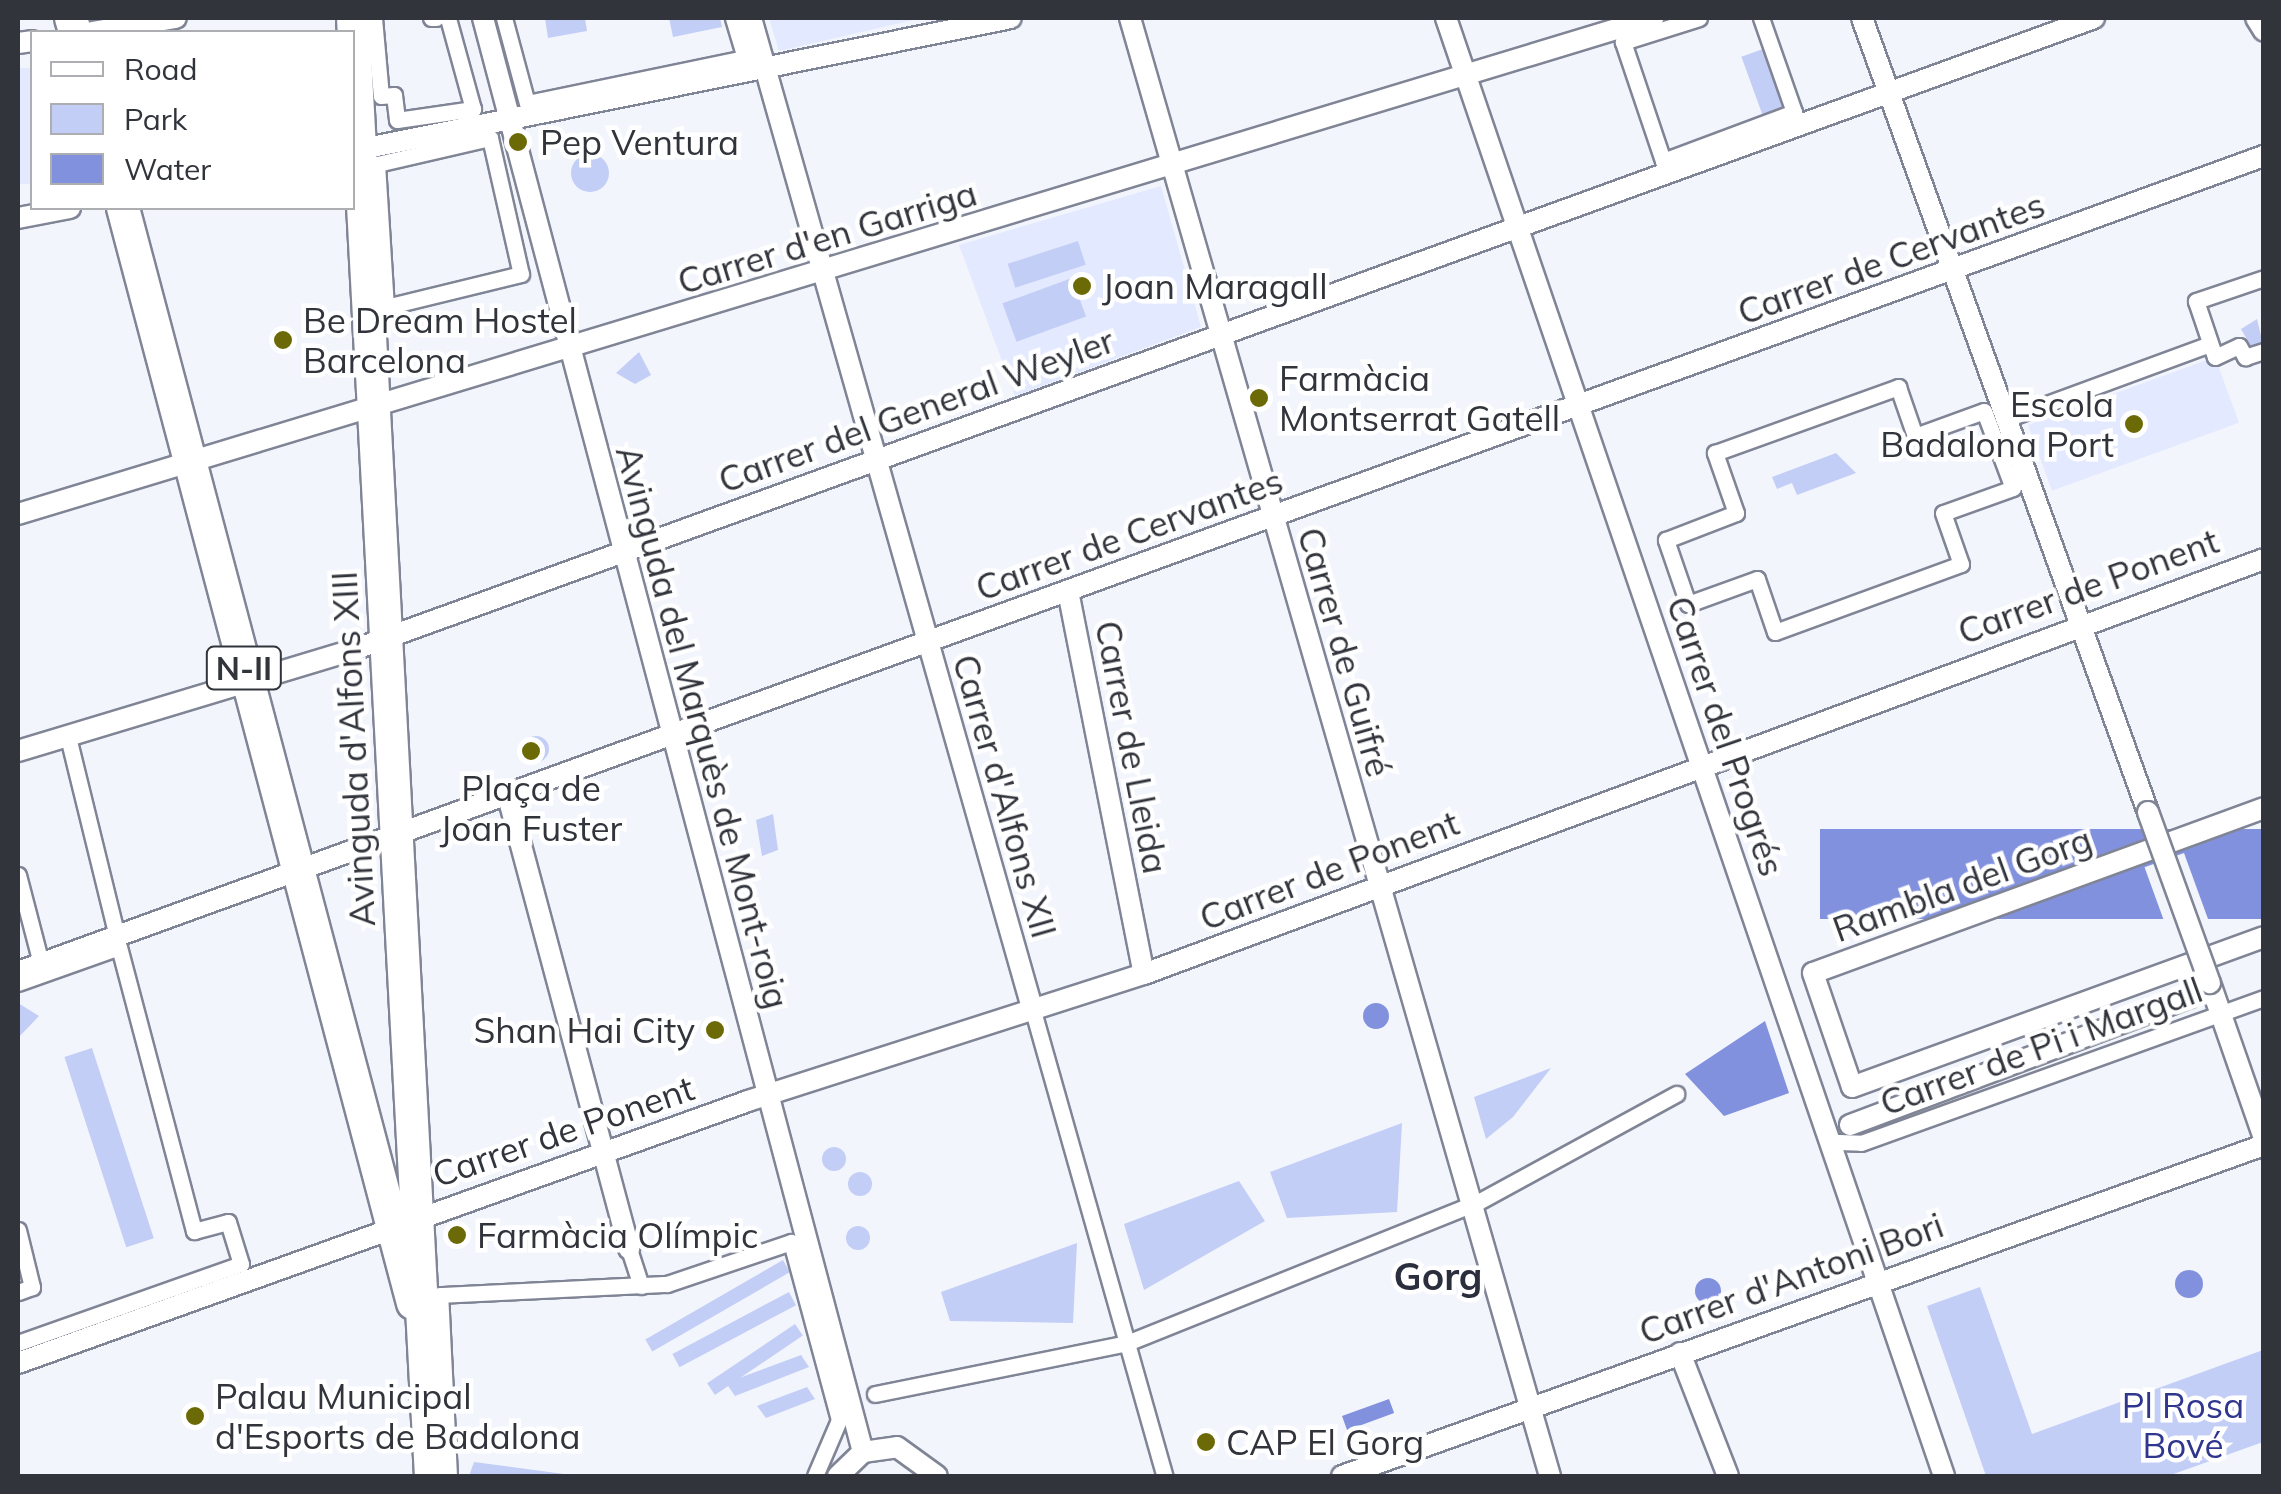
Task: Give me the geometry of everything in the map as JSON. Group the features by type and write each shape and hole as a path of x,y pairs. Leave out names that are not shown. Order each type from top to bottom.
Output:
{"main road":[{"name":"Avinguda d'Alfons XIII","path":"355,70 377,406 384,638 398,834 401,1216 424,1336 430,1476"},
{"name":"N-II","path":"124,210 296,871 401,1216"}],"street":[{"path":"104,30 176,18"},
{"path":"374,18 381,96 394,96 397,120 473,109 448,18"},
{"name":"Avinguda del Marquès de Mont-roig","path":"483,18 863,1452"},
{"path":"504,18 527,103 745,58 733,18"},
{"name":"Carrer d'Alfons XII","path":"752,18 1165,1476"},
{"path":"358,149 507,114 1011,18"},
{"name":"Carrer de Guifré","path":"1130,18 1550,1476"},
{"name":"Carrer del Progrés","path":"1446,18 1944,1476"},
{"name":"Carrer d'en Garriga","path":"18,514 1174,167 1653,18"},
{"path":"1699,18 1622,42 1664,161 1794,112 1761,18"},
{"path":"1862,18 2264,1141"},
{"name":"Carrer del General Weyler","path":"18,751 69,741 384,638 2094,18"},
{"path":"2256,18 2264,31"},
{"path":"490,138 521,274 386,307 377,164 490,138"},
{"name":"Carrer de Cervantes","path":"18,972 2264,156"},
{"path":"18,218 60,210"},
{"path":"2264,278 2196,301 2215,357 2240,346 2245,358 2264,351"},
{"path":"2006,420 2210,344"},
{"path":"1898,387 1915,436 1984,412 2012,488 1943,513 1962,564 1775,632 1757,579 1688,604 1666,540 1736,513 1716,453 1898,387"},
{"name":"Carrer de Ponent","path":"18,1363 401,1216 1144,974 2079,620 2264,559"},
{"name":"Carrer de Lleida","path":"1068,591 1144,974"},
{"path":"69,741 118,937"},
{"path":"508,793 640,1286"},
{"name":"Rambla del Gorg","path":"2264,808 1814,974 1852,1087 2264,937"},
{"path":"18,874 40,964"},
{"path":"18,983 119,947 194,1232 228,1222 241,1264 18,1343"},
{"path":"1844,1134 2190,997"},
{"name":"Carrer de Pi i Margall","path":"1844,1134 1861,1143 2264,998"},
{"path":"874,1394 1127,1344 1471,1205 1676,1094"},
{"name":"Carrer d'Antoni Bori","path":"1342,1476 2264,1141"},
{"path":"18,1230 32,1287 18,1292"},
{"path":"450,1476 440,1295 640,1286 791,1242 839,1420 814,1476"},
{"path":"1680,1353 1728,1476"},
{"path":"838,1476 863,1452 897,1447 937,1476"}],"shaded area":[{"path":"769,18 922,18 779,51"},
{"path":"18,68 30,68 30,184 18,184"},
{"name":"Joan Maragall","path":"1161,186 1201,327 1015,396 959,245"},
{"name":"Escola Badalona Port","path":"2215,357 2239,423 2052,491 2028,425"}],"green space":[{"path":"545,18 585,18 587,31 548,38"},
{"path":"669,18 720,18 722,27 673,37"},
{"path":"1763,49 1786,113 1765,121 1741,57"},
{"path":"590,154 603,160 609,173 603,186 590,192 577,186 571,173 577,160"},
{"path":"1078,241 1086,265 1015,288 1008,264"},
{"path":"1072,278 1086,317 1016,342 1002,303"},
{"path":"2257,319 2263,344 2253,350 2241,329"},
{"path":"639,352 651,375 635,384 616,373"},
{"path":"1836,453 1856,473 1797,495 1792,483 1777,489 1772,477"},
{"path":"536,736 545,740 549,749 545,758 536,762 527,758 523,749 527,740"},
{"path":"773,814 778,850 762,856 756,820"},
{"path":"18,1003 39,1016 18,1038"},
{"path":"92,1048 154,1238 126,1247 64,1057"},
{"path":"1551,1068 1513,1117 1486,1139 1474,1097"},
{"path":"1402,1123 1397,1212 1287,1218 1270,1172"},
{"path":"834,1147 846,1159 834,1171 822,1159"},
{"path":"860,1172 872,1184 860,1196 848,1184"},
{"path":"1239,1181 1265,1221 1144,1290 1124,1224"},
{"path":"858,1226 870,1238 858,1250 846,1238"},
{"path":"1077,1243 1073,1323 950,1321 941,1292"},
{"path":"783,1260 790,1272 652,1352 645,1340"},
{"name":"Pl Rosa Bové","path":"1980,1287 2032,1434 2263,1350 2263,1442 2168,1476 1986,1476 1927,1306"},
{"path":"789,1292 796,1305 679,1367 672,1354"},
{"path":"795,1324 803,1336 715,1395 707,1383"},
{"path":"801,1355 809,1367 735,1396 726,1383"},
{"path":"807,1387 815,1399 766,1418 757,1406"},
{"path":"474,1462 579,1476 469,1476"}],"water":[{"path":"1820,829 2263,829 2263,919 1820,919"},
{"path":"1376,1003 1385,1007 1389,1016 1385,1025 1376,1029 1367,1025 1363,1016 1367,1007"},
{"path":"1765,1021 1789,1093 1724,1116 1685,1074"},
{"path":"2189,1270 2199,1274 2203,1284 2199,1294 2189,1298 2179,1294 2175,1284 2179,1274"},
{"path":"1708,1278 1717,1282 1721,1291 1717,1300 1708,1304 1699,1300 1695,1291 1699,1282"},
{"path":"1389,1399 1394,1413 1347,1430 1342,1416"}],"pier":[{"path":"2184,853 2216,942 2177,957 2145,867"}],"place":[{"name":"Pep Ventura","path":"518,142"},
{"name":"Joan Maragall","path":"1082,286"},
{"name":"Be Dream Hostel Barcelona","path":"283,340"},
{"name":"Farmàcia Montserrat Gatell","path":"1259,398"},
{"name":"Escola Badalona Port","path":"2134,424"},
{"name":"Plaça de Joan Fuster","path":"531,751"},
{"name":"Shan Hai City","path":"715,1030"},
{"name":"Farmàcia Olímpic","path":"457,1235"},
{"name":"Palau Municipal d'Esports de Badalona","path":"195,1416"},
{"name":"CAP El Gorg","path":"1206,1442"}],"district":[{"name":"Gorg","path":"1438,1277"}]}
